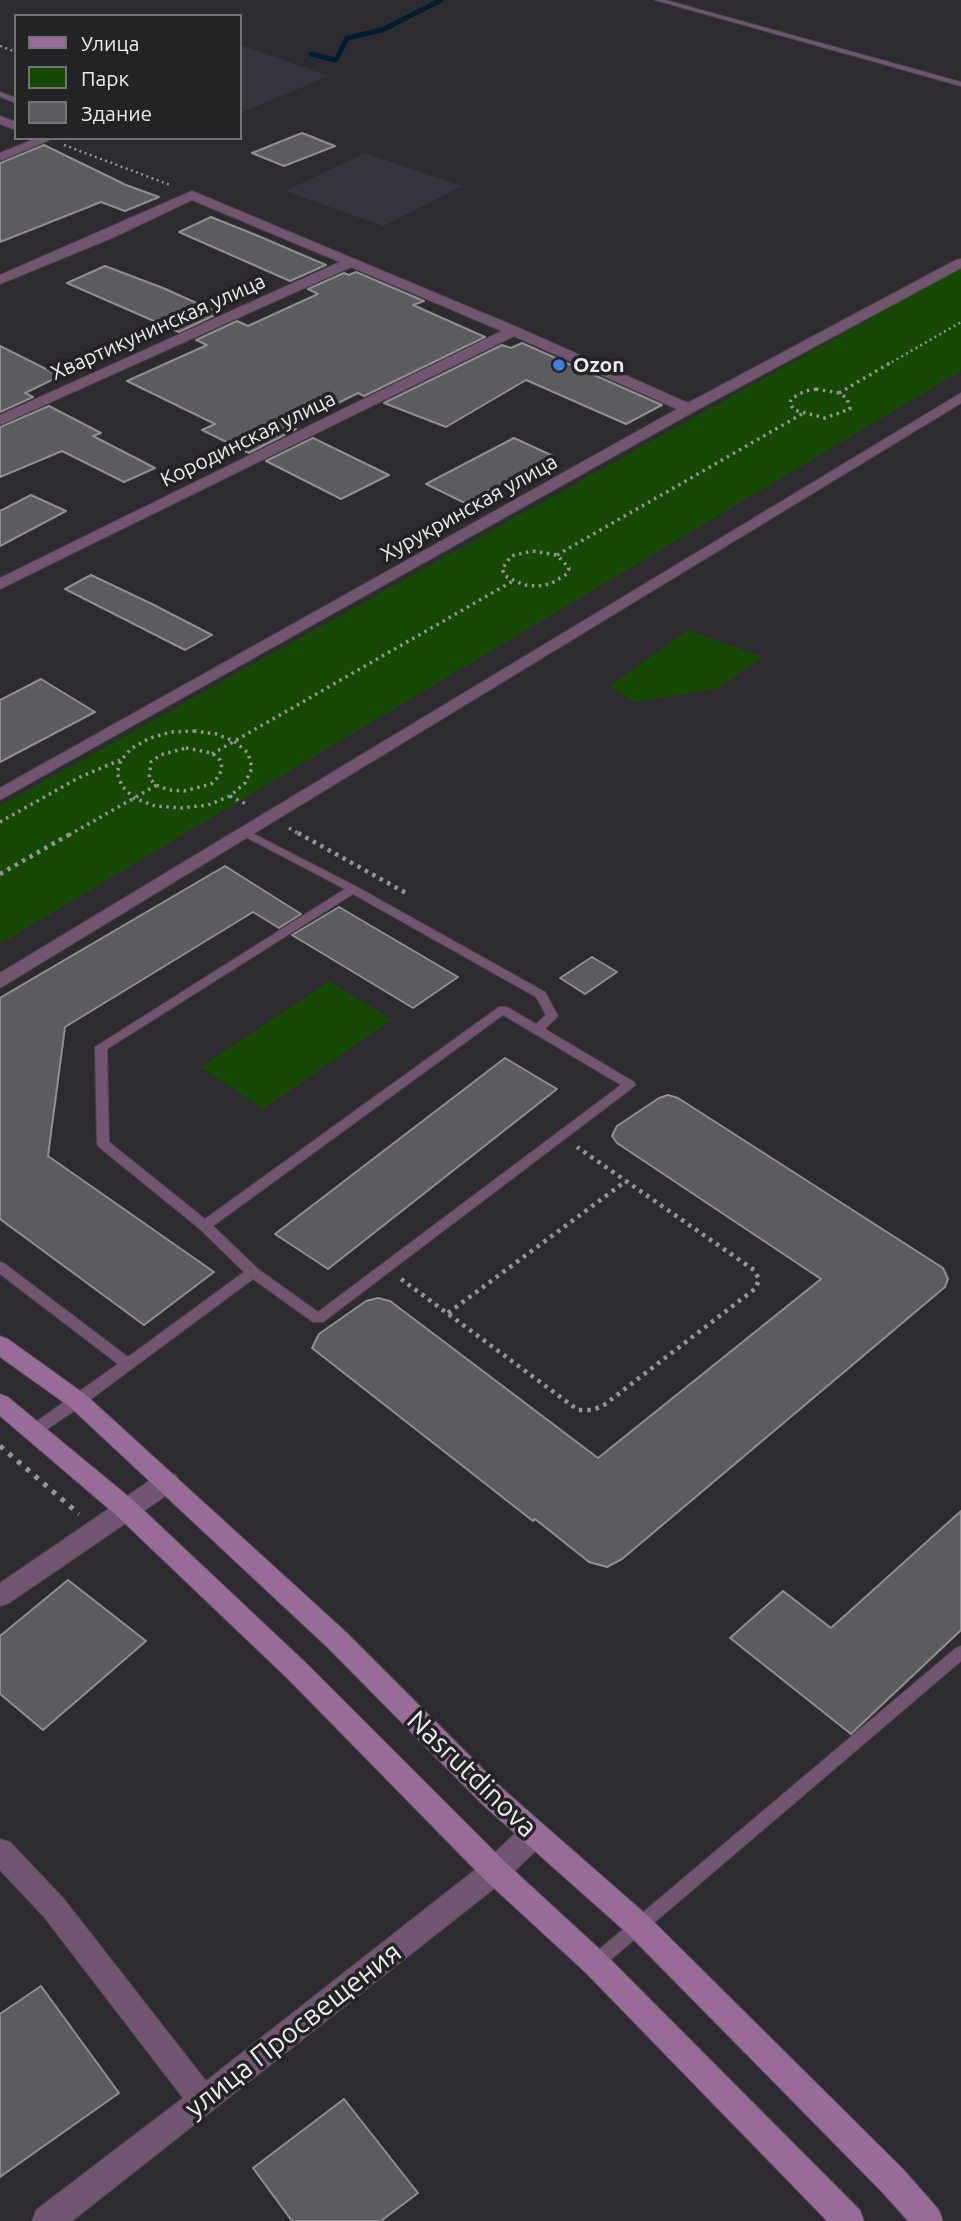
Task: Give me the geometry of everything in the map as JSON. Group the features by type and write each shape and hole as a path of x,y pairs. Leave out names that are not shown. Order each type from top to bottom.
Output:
{"main road":[{"name":"Nasrutdinova","path":"0,1345 78,1401 337,1640 493,1797 638,1925 893,2181 928,2221"},
{"name":"Nasrutdinova","path":"0,1403 125,1508 297,1671 495,1871 595,1963 849,2221"}],"street":[{"path":"0,157 41,140"},
{"path":"0,279 107,235 192,195 514,331 688,409"},
{"name":"Хвартикунинская улица","path":"0,421 349,263"},
{"name":"Хурукринская улица","path":"0,795 688,409 961,263"},
{"name":"Кородинская улица","path":"0,584 514,331"},
{"path":"0,982 961,397"},
{"path":"0,1596 125,1508 167,1482"},
{"name":"улица Просвещения","path":"47,2221 204,2102 495,1871 534,1834"},
{"path":"0,1851 54,1908 204,2102"}],"lane":[{"path":"658,0 961,84"},
{"path":"246,833 353,889 541,995 552,1016 537,1030"},
{"path":"205,1226 503,1010 630,1085 318,1319 253,1272 205,1226 103,1144 101,1047 353,889"},
{"path":"0,1267 128,1364"},
{"path":"35,1430 253,1272"},
{"path":"595,1963 961,1652"}],"path":[{"path":"51,140 153,178"},
{"path":"839,393 961,323"},
{"path":"816,389 839,393 850,403 850,409 825,418 802,414 790,404 796,394 816,389"},
{"path":"557,555 802,414"},
{"path":"533,551 557,555 569,568 567,574 561,580 538,586 513,581 505,576 502,569 511,556 533,551"},
{"path":"212,754 513,581"},
{"path":"0,822 80,777 121,760 132,748 150,738 171,732 216,734 234,741 248,753 251,768 245,783 230,796 208,805 181,808 155,806 134,798 122,786 117,774 121,760"},
{"path":"187,748 212,754 220,760 222,768 211,784 184,791 157,785 149,778 151,762 160,755 187,748"},
{"path":"0,874 157,785"},
{"path":"230,796 406,893"},
{"path":"386,1268 578,1410 593,1410 604,1405 755,1288 759,1279 754,1270 562,1136"},
{"path":"448,1313 626,1181"},
{"path":"0,1446 96,1529"}],"shaded area":[{"path":"242,46 329,76 243,112"},
{"path":"365,153 462,186 383,226 285,191"}],"green space":[{"path":"961,268 961,371 0,944 0,806"},
{"path":"688,630 763,657 716,689 635,702 610,686"},
{"path":"330,981 392,1020 263,1109 201,1067"}],"building":[{"path":"302,133 335,146 284,166 252,153"},
{"path":"44,145 126,185 159,197 125,211 101,202 0,242 0,163"},
{"path":"211,217 326,265 290,281 179,232"},
{"path":"105,266 219,313 179,332 67,283"},
{"path":"356,272 424,301 413,305 485,337 364,396 358,393 290,427 296,429 249,453 202,430 215,424 127,381 207,345 196,340 237,321 248,326 318,294 308,289 344,273 349,275"},
{"path":"522,343 662,405 626,424 526,380 446,427 384,403 502,345 511,348"},
{"path":"0,346 60,376 25,393 33,397 0,412"},
{"path":"49,406 101,433 93,436 155,468 124,482 62,451 0,477 0,427"},
{"path":"313,438 389,475 341,499 266,461"},
{"path":"514,438 553,456 465,503 426,484"},
{"path":"31,495 66,511 0,546 0,511"},
{"path":"91,575 212,635 185,650 65,589"},
{"path":"41,679 95,712 0,762 0,700"},
{"path":"225,866 301,914 279,928 253,912 65,1027 48,1156 214,1272 144,1325 0,1219 0,998"},
{"path":"339,907 458,977 413,1008 292,935"},
{"path":"592,957 617,972 585,994 560,978"},
{"path":"505,1058 557,1089 328,1269 275,1234"},
{"path":"668,1095 678,1098 943,1268 948,1279 945,1287 622,1559 607,1567 589,1562 535,1519 533,1521 312,1348 319,1334 366,1301 378,1298 390,1301 598,1458 821,1279 617,1143 612,1136 617,1126 659,1098"},
{"path":"961,1511 961,1630 851,1734 730,1638 783,1591 831,1628"},
{"path":"68,1580 146,1641 43,1730 0,1694 0,1636"},
{"path":"41,1986 119,2093 0,2177 0,2014"},
{"path":"344,2099 418,2193 381,2221 292,2221 253,2168"}],"waterway":[{"path":"311,54 336,60 347,38 382,30 441,0"}],"place":[{"name":"Ozon","path":"559,365"}]}
